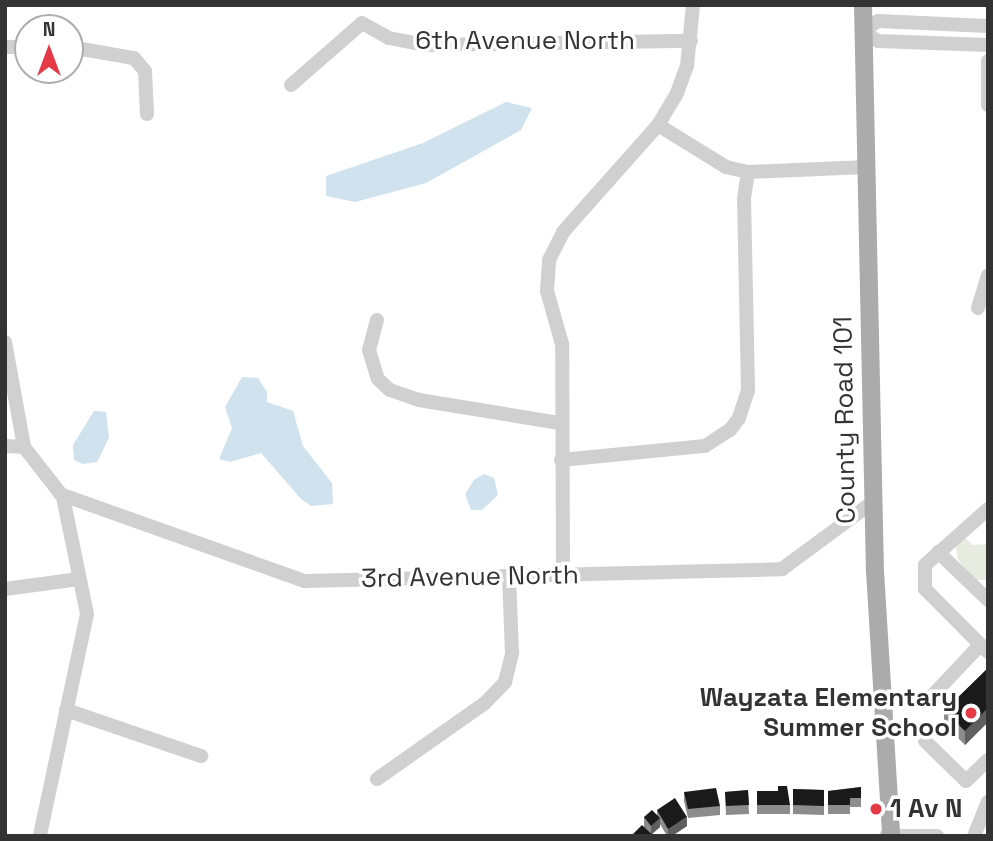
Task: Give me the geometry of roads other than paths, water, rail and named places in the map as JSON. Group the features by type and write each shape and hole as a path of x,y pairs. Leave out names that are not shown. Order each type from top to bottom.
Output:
{"main road":[{"name":"County Road 101","path":"863,5 873,502 890,835"}],"street":[{"path":"562,575 562,344 547,291 549,260 563,232 658,125 677,93 691,41 693,5"},
{"path":"988,26 878,21 863,31 878,41 988,45"},
{"name":"6th Avenue North","path":"291,85 362,23 389,38 424,45 691,41"},
{"path":"84,49 134,58 145,71 147,114"},
{"path":"988,61 988,104"},
{"path":"658,125 726,167 748,172 866,167"},
{"path":"561,460 705,446 724,435 739,418 747,390 744,198 748,172"},
{"path":"978,308 988,275"},
{"path":"377,320 369,350 378,379 390,390 419,400 560,423"},
{"path":"5,342 24,447 60,494 87,614 40,836"},
{"path":"5,446 24,447"},
{"name":"3rd Avenue North","path":"60,494 305,581 782,569 873,502"},
{"path":"931,697 984,648 925,589 925,565 988,509"},
{"path":"939,551 988,600"},
{"path":"377,779 485,703 505,682 512,653 509,576"},
{"path":"5,589 79,579"},
{"path":"66,710 201,755"},
{"path":"925,741 966,781 987,762"},
{"path":"974,836 988,802"},
{"path":"890,835 937,836"}],"water":[{"path":"506,102 532,108 521,130 426,183 355,202 326,196 326,176 423,143"},
{"path":"242,377 258,378 267,392 267,402 293,411 303,446 332,483 333,504 311,506 301,499 261,453 230,462 219,459 232,428 225,407"},
{"path":"94,411 106,412 109,438 97,462 83,464 74,460 73,445"},
{"path":"484,474 494,478 498,495 482,510 471,510 465,494 474,480"}],"place":[{"name":"Wayzata Elementary Summer School","path":"971,713"},
{"name":"1 Av N","path":"876,809"}]}
